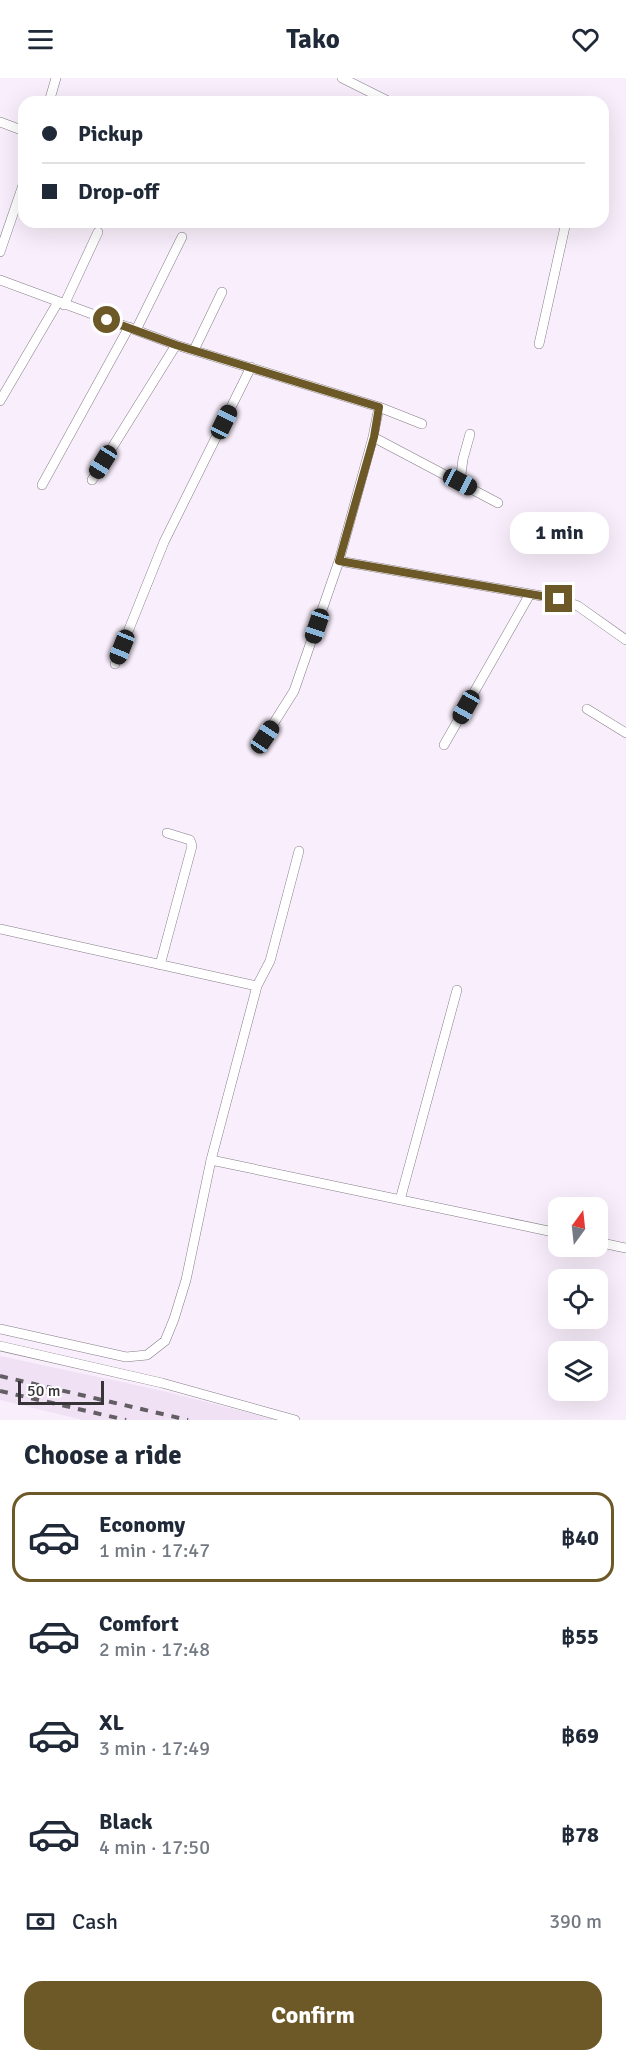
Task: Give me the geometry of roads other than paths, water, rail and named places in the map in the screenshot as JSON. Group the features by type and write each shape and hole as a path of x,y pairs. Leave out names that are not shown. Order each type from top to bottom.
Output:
{"street":[{"path":"51,96 56,78"},
{"path":"342,78 378,96"},
{"path":"0,122 18,129"},
{"path":"0,252 18,200"},
{"path":"539,344 565,228"},
{"path":"0,401 61,303 98,232"},
{"path":"42,484 132,329 182,237"},
{"path":"0,280 176,345 379,407 422,424"},
{"path":"194,350 222,292"},
{"path":"92,480 176,345"},
{"path":"115,664 164,542 251,367"},
{"path":"0,382 10,385"},
{"path":"265,737 294,691 339,561 374,437 379,407"},
{"path":"460,482 470,434"},
{"path":"374,437 498,503"},
{"path":"339,561 559,599 578,606 626,640"},
{"path":"444,745 530,594"},
{"path":"587,709 626,733"},
{"path":"160,964 192,846 190,840 167,832"},
{"path":"0,1329 126,1357 147,1355 165,1341 186,1280 211,1160 257,986 270,961 299,851"},
{"path":"0,928 257,986"},
{"path":"400,1200 457,990"},
{"path":"211,1160 548,1231"},
{"path":"608,1244 626,1248"},
{"path":"0,1346 162,1383 295,1420"}],"railway":[{"path":"0,1376 188,1420"},
{"path":"0,1391 126,1420"}]}
